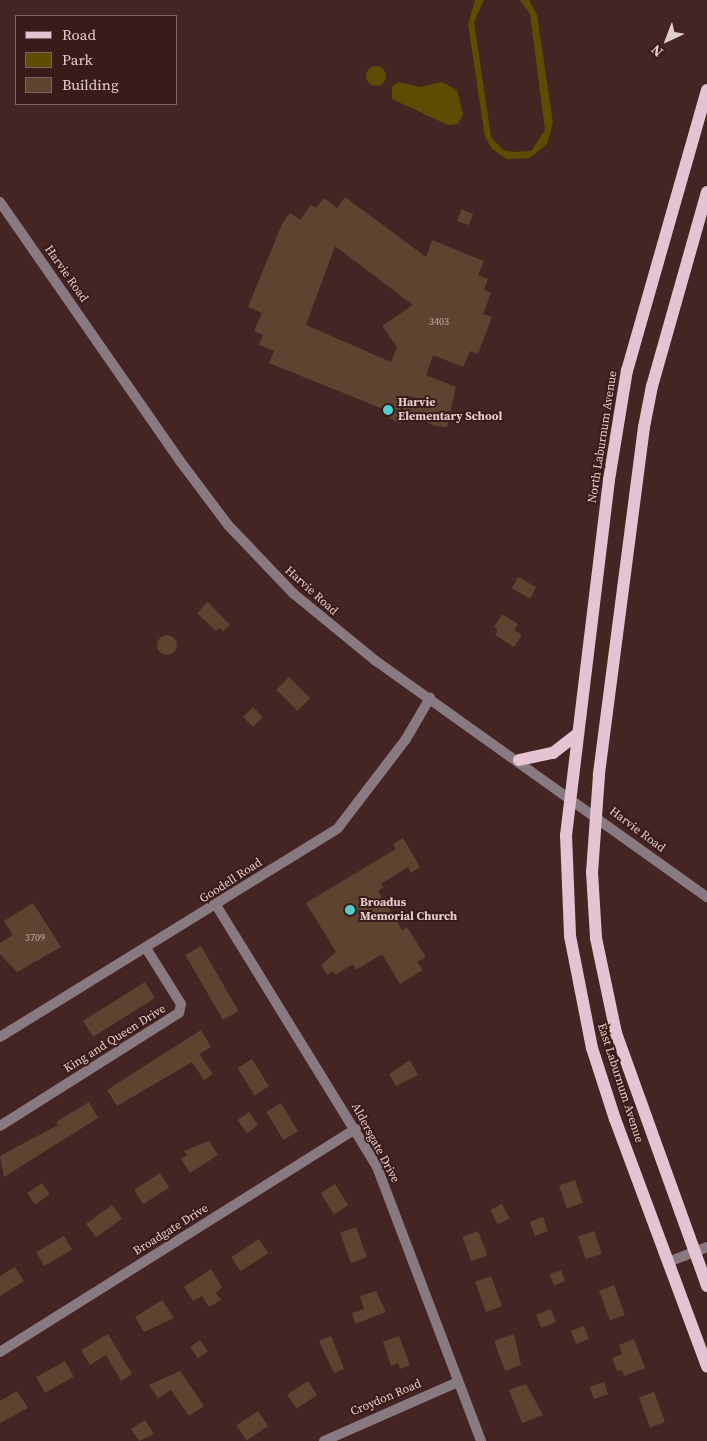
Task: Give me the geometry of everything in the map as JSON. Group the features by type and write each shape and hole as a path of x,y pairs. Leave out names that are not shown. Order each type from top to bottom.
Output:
{"main road":[{"name":"North Laburnum Avenue","path":"570,796 627,370 707,90"},
{"path":"596,815 644,427 652,386 703,223 707,192"},
{"path":"519,760 553,753 577,734"},
{"name":"East Laburnum Avenue","path":"570,796 566,889 583,1012 615,1119 707,1366"},
{"name":"East Laburnum Avenue","path":"596,815 592,872 604,977 635,1092 707,1286"}],"street":[{"name":"Harvie Road","path":"0,202 228,525 294,594 338,632 570,796 707,897"},
{"name":"Goodell Road","path":"0,1037 338,828 406,739 430,698"},
{"name":"Aldersgate Drive","path":"216,905 356,1129 387,1190 480,1441"},
{"name":"King and Queen Drive","path":"0,1126 179,1013 181,1004 146,948"},
{"name":"Broadgate Drive","path":"0,1352 356,1129"},
{"path":"668,1262 707,1248"},
{"name":"Croydon Road","path":"324,1441 458,1382"}],"green space":[{"path":"475,0 484,0 474,22 491,137 503,150 512,152 531,151 545,130 530,14 520,0 529,0 537,15 553,123 547,144 530,158 507,159 492,149 485,137 468,24"},
{"path":"376,66 383,69 386,76 383,83 376,86 369,83 366,76 369,69"},
{"path":"398,82 421,87 441,82 457,90 463,114 458,124 448,125 392,99 392,87"}],"building":[{"path":"345,197 426,257 432,240 484,261 478,275 488,279 484,290 491,293 483,314 492,317 478,354 470,351 463,367 433,355 426,375 456,387 447,427 435,426 412,415 409,421 399,423 386,416 388,411 269,363 274,351 259,345 263,335 254,331 262,313 248,307 282,224 290,213 300,220 311,205 316,208 324,198 337,208","holes":["335,246 413,305 382,326 397,347 391,362 306,325"]},
{"path":"462,209 473,214 469,225 457,221"},
{"path":"518,577 536,587 530,599 512,588"},
{"path":"208,602 230,625 223,631 219,628 216,631 197,613"},
{"path":"502,614 518,624 514,630 522,635 514,647 495,635 498,630 494,627"},
{"path":"167,635 174,638 177,645 174,652 167,655 160,652 157,645 160,638"},
{"path":"289,677 310,698 297,711 276,690"},
{"path":"253,707 263,717 253,727 243,717"},
{"name":"Broadus Memorial Church","path":"403,838 420,867 411,873 408,867 381,884 384,887 378,891 402,930 407,927 426,957 417,962 423,970 400,984 382,954 356,970 353,964 335,975 333,971 327,975 321,965 336,952 306,903 396,849 393,844"},
{"path":"33,903 61,947 17,972 0,954 0,943 13,935 4,921"},
{"path":"201,946 238,1011 223,1020 185,955"},
{"path":"145,982 155,998 93,1037 83,1021"},
{"path":"201,1030 211,1047 199,1054 213,1074 204,1080 192,1062 117,1106 107,1090"},
{"path":"252,1059 269,1086 255,1095 238,1068"},
{"path":"410,1060 418,1075 396,1086 389,1074"},
{"path":"89,1102 98,1118 4,1177 0,1156 58,1125 56,1122"},
{"path":"281,1103 298,1131 283,1140 266,1112"},
{"path":"249,1112 258,1125 247,1133 238,1120"},
{"path":"209,1141 218,1155 190,1173 181,1159 187,1155 184,1151"},
{"path":"160,1173 169,1187 143,1204 134,1190"},
{"path":"575,1180 583,1203 567,1208 559,1186"},
{"path":"42,1183 50,1195 35,1205 27,1193"},
{"path":"335,1184 348,1205 334,1214 321,1193"},
{"path":"502,1204 509,1218 498,1224 490,1210"},
{"path":"112,1205 122,1219 96,1238 86,1224"},
{"path":"543,1217 548,1231 535,1236 530,1222"},
{"path":"356,1227 367,1257 351,1263 340,1233"},
{"path":"478,1231 487,1255 471,1261 462,1237"},
{"path":"594,1231 602,1254 586,1259 578,1237"},
{"path":"64,1236 72,1250 44,1266 36,1252"},
{"path":"259,1239 268,1253 241,1271 231,1257"},
{"path":"15,1267 24,1281 0,1296 0,1276"},
{"path":"211,1269 222,1287 216,1293 221,1300 209,1307 202,1296 193,1301 184,1287"},
{"path":"561,1270 565,1281 554,1285 550,1274"},
{"path":"491,1276 502,1306 486,1312 475,1282"},
{"path":"614,1285 625,1315 610,1321 599,1290"},
{"path":"376,1291 386,1312 355,1324 352,1313 364,1309 360,1296"},
{"path":"162,1300 174,1318 144,1332 135,1317"},
{"path":"551,1309 556,1322 541,1328 536,1315"},
{"path":"584,1326 589,1339 576,1344 571,1331"},
{"path":"108,1334 132,1374 121,1381 106,1355 90,1365 81,1350"},
{"path":"514,1334 521,1365 505,1371 494,1341"},
{"path":"331,1336 344,1369 334,1373 319,1341"},
{"path":"399,1336 410,1365 400,1369 398,1363 391,1366 383,1342"},
{"path":"634,1339 645,1368 624,1376 622,1370 617,1371 612,1358 622,1354 619,1345"},
{"path":"200,1340 208,1352 198,1358 190,1347"},
{"path":"65,1361 74,1377 45,1393 36,1377"},
{"path":"180,1371 204,1406 189,1416 171,1390 158,1398 149,1385"},
{"path":"308,1381 317,1395 296,1409 287,1395"},
{"path":"604,1382 608,1394 594,1399 590,1387"},
{"path":"526,1384 543,1415 522,1423 509,1390"},
{"path":"17,1391 28,1408 0,1423 0,1401"},
{"path":"654,1392 665,1422 650,1428 639,1397"},
{"path":"258,1411 268,1426 247,1440 236,1426"},
{"path":"145,1420 154,1434 139,1441 131,1429"}],"place":[{"name":"Harvie Elementary School","path":"388,410"},
{"name":"Broadus Memorial Church","path":"350,910"}]}
